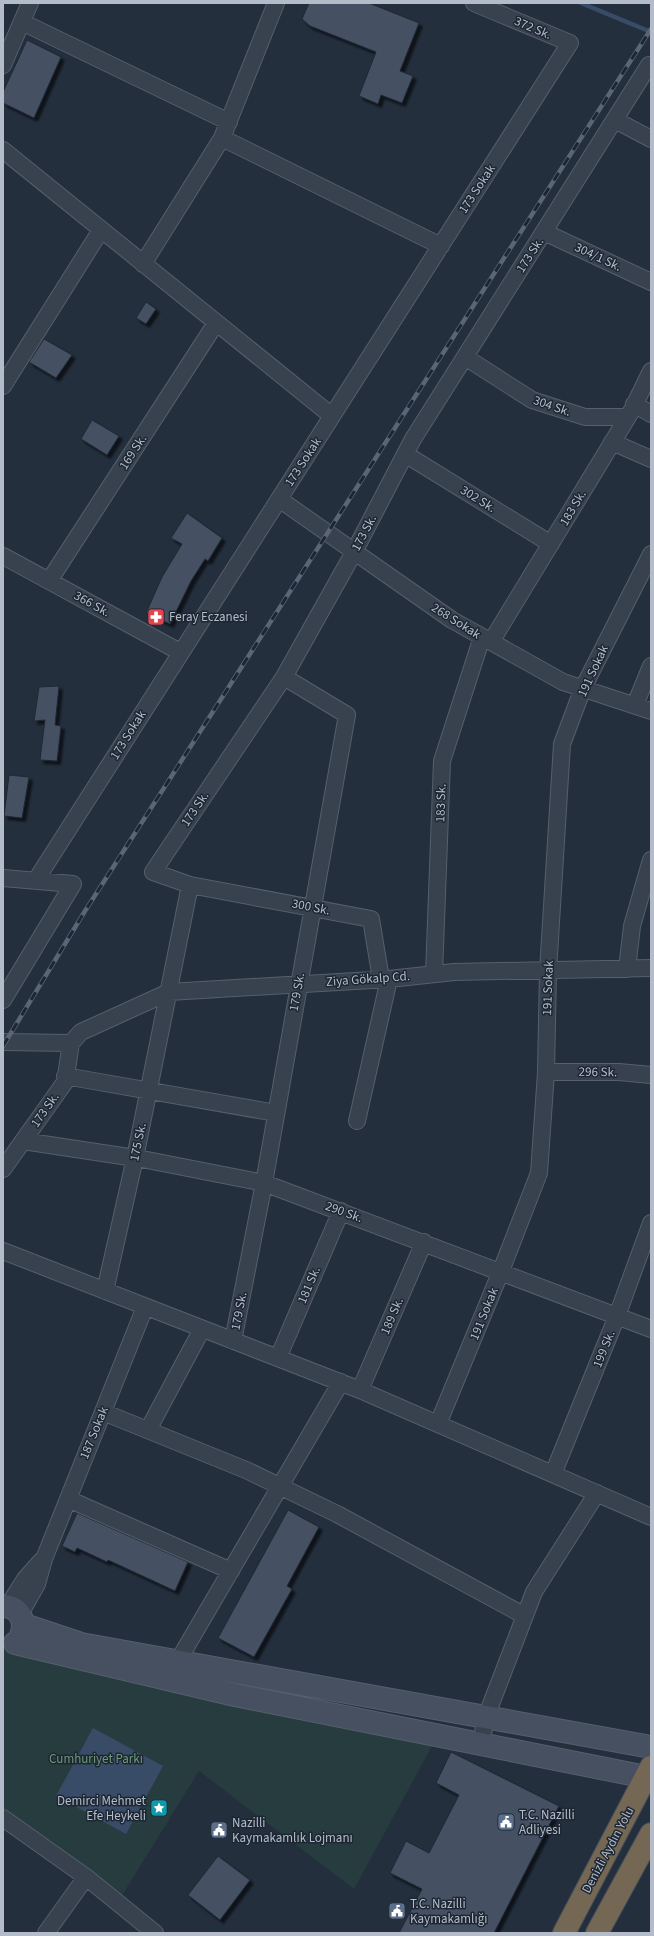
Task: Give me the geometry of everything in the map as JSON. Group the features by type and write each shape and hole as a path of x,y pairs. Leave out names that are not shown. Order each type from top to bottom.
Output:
{"highway":[{"name":"Denizli Aydın Yolu","path":"564,1933 648,1772"},
{"path":"598,1933 651,1834"}],"main road":[{"path":"12,1623 81,1644 651,1747"},
{"path":"12,1623 134,1672 235,1695 481,1744 648,1772"}],"street":[{"path":"3,65 30,3"},
{"path":"143,264 222,138 276,3"},
{"name":"372 Sk.","path":"474,3 570,43"},
{"path":"22,22 229,122"},
{"name":"173 Sokak","path":"36,880 180,652 570,43"},
{"name":"173 Sk.","path":"190,885 153,872 284,678 354,552 405,454 465,356 650,65"},
{"path":"615,120 651,139"},
{"path":"222,138 441,246"},
{"path":"3,150 332,416"},
{"path":"3,386 101,230"},
{"name":"304/1 Sk.","path":"544,232 651,282"},
{"name":"169 Sk.","path":"49,581 216,323"},
{"name":"304 Sk.","path":"465,356 532,400 585,417 631,411"},
{"name":"183 Sk.","path":"434,974 442,761 487,640 551,544 631,411 651,371"},
{"path":"631,411 651,414"},
{"path":"612,442 651,459"},
{"name":"302 Sk.","path":"405,454 551,544"},
{"name":"268 Sokak","path":"278,499 452,620 487,640 563,682 651,711"},
{"name":"191 Sokak","path":"438,1424 501,1271 539,1173 546,1072 548,971 562,744 583,688 651,554"},
{"name":"366 Sk.","path":"3,556 180,652"},
{"path":"635,705 651,666"},
{"name":"179 Sk.","path":"233,1341 264,1183 298,983 347,715 284,678"},
{"path":"627,969 632,926 651,860"},
{"path":"3,878 73,884 3,1000"},
{"path":"169,992 190,885"},
{"name":"300 Sk.","path":"190,885 371,919 385,979 357,1121"},
{"name":"Ziya Gökalp Cd.","path":"71,1043 81,1032 169,992 298,983 385,979 454,972 651,968"},
{"name":"175 Sk.","path":"105,1291 135,1158 169,992"},
{"path":"3,1042 71,1043"},
{"name":"173 Sk.","path":"3,1169 65,1082 71,1043"},
{"name":"296 Sk.","path":"546,1072 619,1072 651,1075"},
{"path":"66,1076 276,1113"},
{"name":"290 Sk.","path":"24,1141 135,1158 264,1183 501,1271 651,1329"},
{"name":"181 Sk.","path":"278,1358 341,1211"},
{"name":"199 Sk.","path":"554,1474 617,1316 651,1223"},
{"name":"189 Sk.","path":"360,1390 424,1242"},
{"path":"3,1251 341,1382 650,1515"},
{"name":"187 Sokak","path":"12,1623 37,1584 44,1559 145,1306"},
{"path":"148,1430 202,1329"},
{"path":"178,1661 341,1382"},
{"path":"103,1412 246,1470 280,1486 337,1514 525,1616"},
{"path":"481,1744 486,1717 534,1592 596,1493"},
{"path":"68,1499 230,1571"},
{"path":"3,1818 86,1877 155,1933"},
{"path":"46,1933 86,1877"}],"green space":[{"name":"Cumhuriyet Parkı","path":"3,1647 438,1735 354,1889 199,1771 118,1902 3,1818"}],"water":[{"path":"93,1728 163,1766 126,1834 56,1796"}],"building":[{"path":"309,3 369,3 419,23 400,71 413,76 402,103 381,95 378,104 359,96 376,52 310,26 302,19"},
{"path":"27,40 61,57 34,118 3,103 3,92"},
{"path":"146,302 156,309 146,324 136,318"},
{"path":"44,339 72,355 56,378 29,362"},
{"path":"92,420 119,436 107,455 81,439"},
{"path":"187,513 222,538 208,561 205,559 191,581 170,624 146,613 162,577 182,544 171,538"},
{"path":"59,686 55,725 61,726 57,761 40,760 45,720 34,721 39,687"},
{"path":"9,775 29,777 22,818 4,816"},
{"path":"288,1510 319,1527 287,1586 292,1589 254,1657 218,1638"},
{"path":"77,1513 188,1562 175,1591 108,1560 107,1562 77,1548 75,1552 62,1546"},
{"name":"T.C. Nazilli Adliyesi","path":"451,1752 559,1806 494,1933 399,1933 422,1889 390,1873 406,1841 429,1853 459,1795 436,1783"},
{"name":"Nazilli Kaymakamlık Lojmanı","path":"218,1856 250,1880 220,1920 188,1895"}],"waterway":[{"path":"581,3 651,32"}],"railway":[{"path":"3,1046 85,911 651,29"}],"place":[{"name":"Feray Eczanesi","path":"156,617"},
{"name":"Demirci Mehmet Efe Heykeli","path":"159,1808"},
{"name":"T.C. Nazilli Adliyesi","path":"506,1822"},
{"name":"Nazilli Kaymakamlık Lojmanı","path":"219,1830"},
{"name":"T.C. Nazilli Kaymakamlığı","path":"397,1911"}]}
